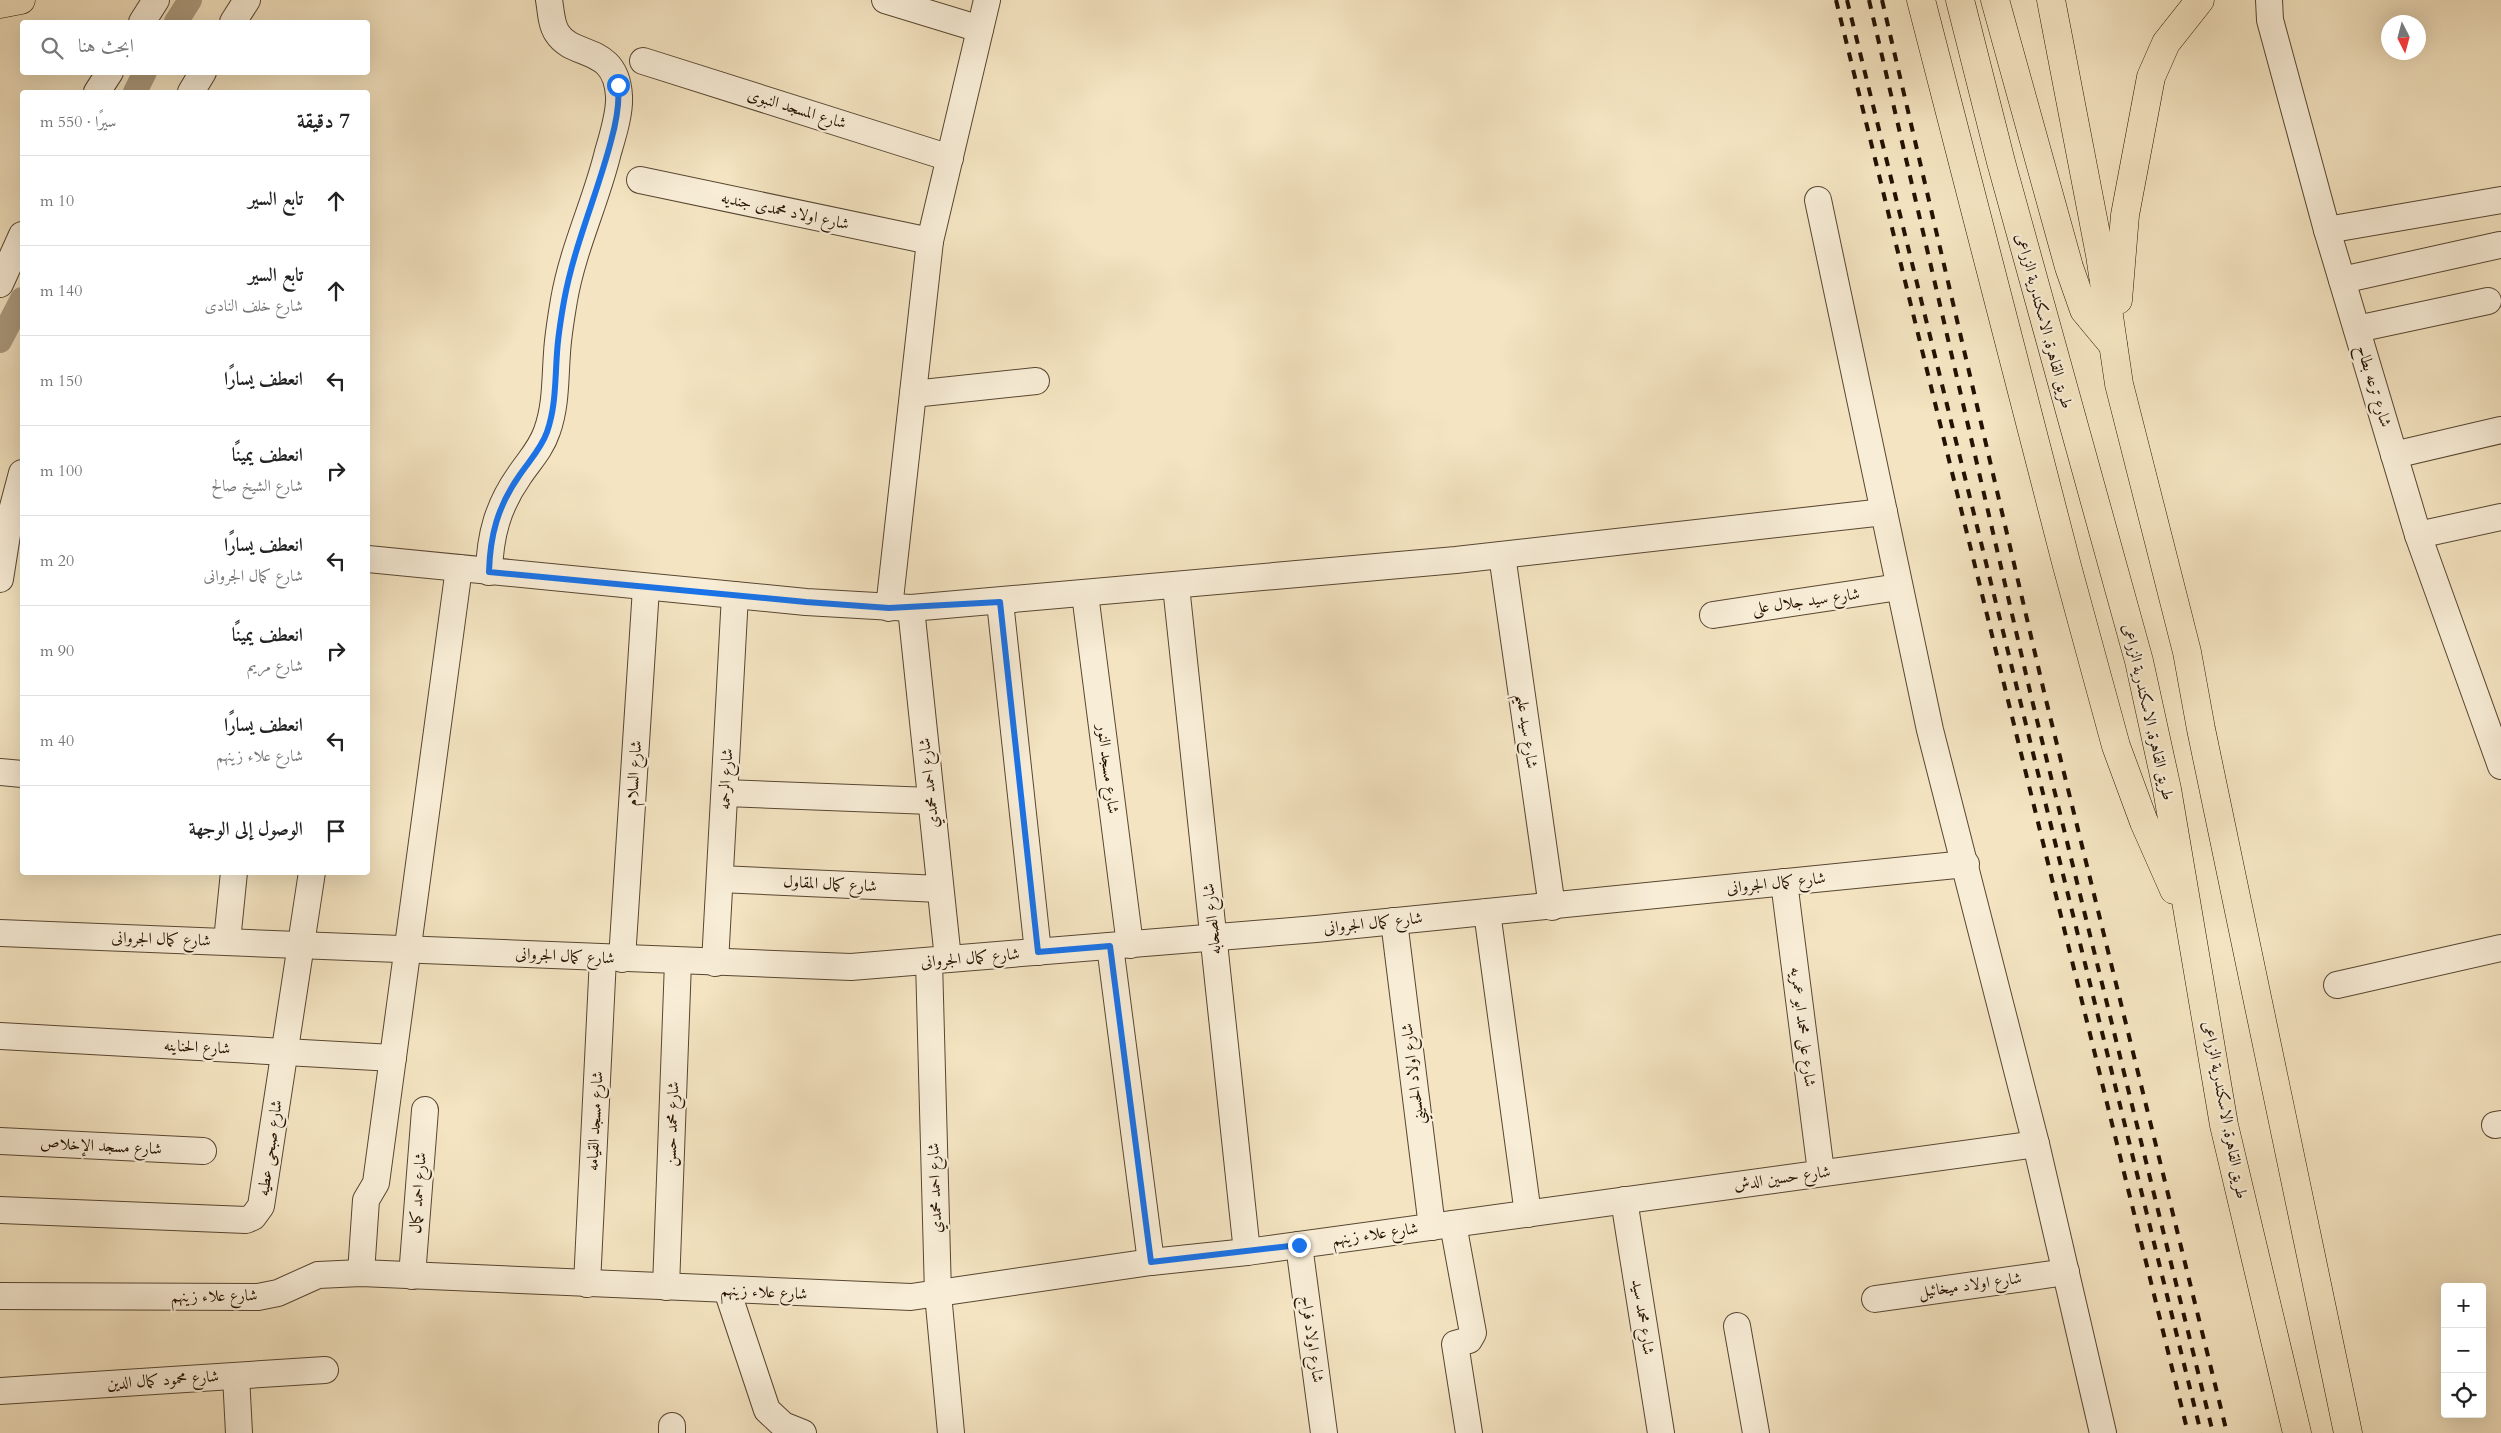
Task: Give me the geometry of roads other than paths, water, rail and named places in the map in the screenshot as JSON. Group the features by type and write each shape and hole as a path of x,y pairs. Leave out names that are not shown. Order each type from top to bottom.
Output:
{"highway":[{"path":"0,4 21,0"},
{"path":"1921,0 2067,566 2129,784 2192,930"},
{"name":"طريق القاهرة, الاسكندرية الزراعى","path":"1960,0 2001,162 2138,661 2167,789 2224,1125 2297,1433"},
{"path":"1995,0 2069,267 2084,310 2113,345"},
{"path":"2051,0 2100,255 2119,384 2187,652 2205,749 2348,1433"},
{"path":"2119,384 2118,279 2125,215 2151,77 2166,43 2200,0"}],"street":[{"path":"143,20 156,0"},
{"path":"234,20 247,0"},
{"path":"489,572 490,546 495,520 506,496 539,449 551,419 555,403 560,326 569,275 607,156 620,98 614,74 596,55 564,41 558,35 553,26 549,0"},
{"path":"884,0 980,29"},
{"name":"شارع احمد محمدي","path":"951,1433 938,1294 938,960 940,889 931,801 900,608 913,394 930,241 987,0"},
{"name":"شارع ترعه بطاح","path":"2269,0 2270,20 2327,230 2418,535 2499,756"},
{"name":"شارع المسجد النبوى","path":"643,61 950,158"},
{"path":"98,90 108,75"},
{"path":"192,90 201,75"},
{"name":"شارع اولاد محمدى جنديه","path":"640,180 930,241"},
{"path":"1818,200 1930,730 1966,864 2036,1144 2103,1433"},
{"path":"2327,230 2501,200"},
{"path":"0,284 20,239"},
{"path":"2342,280 2500,245"},
{"path":"2357,329 2488,301"},
{"path":"913,394 1036,381"},
{"path":"2394,455 2501,430"},
{"path":"0,579 16,523 20,490"},
{"path":"370,559 646,588 900,608 1000,602 1502,555 1884,512"},
{"path":"2418,535 2501,517"},
{"name":"شارع سيد عليم","path":"1502,555 1552,907"},
{"path":"361,1273 366,1200 376,1183 459,568"},
{"name":"شارع الصحابه","path":"1176,586 1247,1252"},
{"name":"شارع سيد جلال على","path":"1713,615 1899,587"},
{"name":"شارع السلام","path":"612,958 646,588"},
{"name":"شارع مسجد النور","path":"1085,594 1151,1262"},
{"name":"شارع الرحمه","path":"715,964 734,595"},
{"path":"1000,602 1038,952"},
{"path":"0,772 20,774"},
{"path":"725,793 931,801"},
{"name":"شارع كمال الجروانى","path":"0,933 408,948 715,964 851,967 1552,907 1966,864"},
{"path":"227,941 234,875"},
{"name":"شارع صبحى عطيه","path":"0,1210 246,1220 253,1217 262,1206 312,875"},
{"name":"شارع كمال المقاول","path":"720,879 940,889"},
{"name":"شارع على محمد ابو عمريه","path":"1784,882 1821,1172"},
{"path":"1487,912 1528,1214"},
{"name":"شارع اولاد الحسيني","path":"1394,921 1443,1225 1473,1333 1469,1340 1455,1344 1469,1433"},
{"path":"2338,985 2501,948"},
{"name":"شارع مسجد القيامه","path":"586,1284 612,958"},
{"name":"شارع محمد حسن","path":"666,1287 678,962"},
{"name":"شارع الحناينه","path":"0,1036 393,1058"},
{"name":"شارع احمد كمال","path":"412,1276 425,1110"},
{"name":"شارع مسجد الإخلاص","path":"0,1141 203,1151"},
{"name":"شارع حسين الدش","path":"1528,1214 1821,1172 2036,1144"},
{"name":"شارع محمد سيد","path":"1624,1200 1662,1433"},
{"name":"شارع علاء زينهم","path":"0,1296 258,1297 278,1293 318,1275 361,1273 911,1297 1151,1262 1247,1252 1528,1214"},
{"name":"شارع اولاد فراج","path":"1299,1245 1324,1433"},
{"name":"شارع اولاد ميخائيل","path":"1875,1299 2066,1272"},
{"path":"727,1290 767,1410 783,1425 803,1433"},
{"path":"1737,1326 1756,1433"},
{"name":"شارع محمود كمال الدين","path":"0,1391 325,1370"},
{"path":"236,1376 239,1433"}],"waterway":[{"path":"177,20 190,0"},
{"path":"136,90 144,75"},
{"path":"0,341 20,303"}],"railway":[{"path":"1836,0 2188,1433"},
{"path":"1847,0 2201,1433"},
{"path":"1869,0 2032,700 2213,1433"},
{"path":"1882,0 2045,696 2227,1433"}]}
